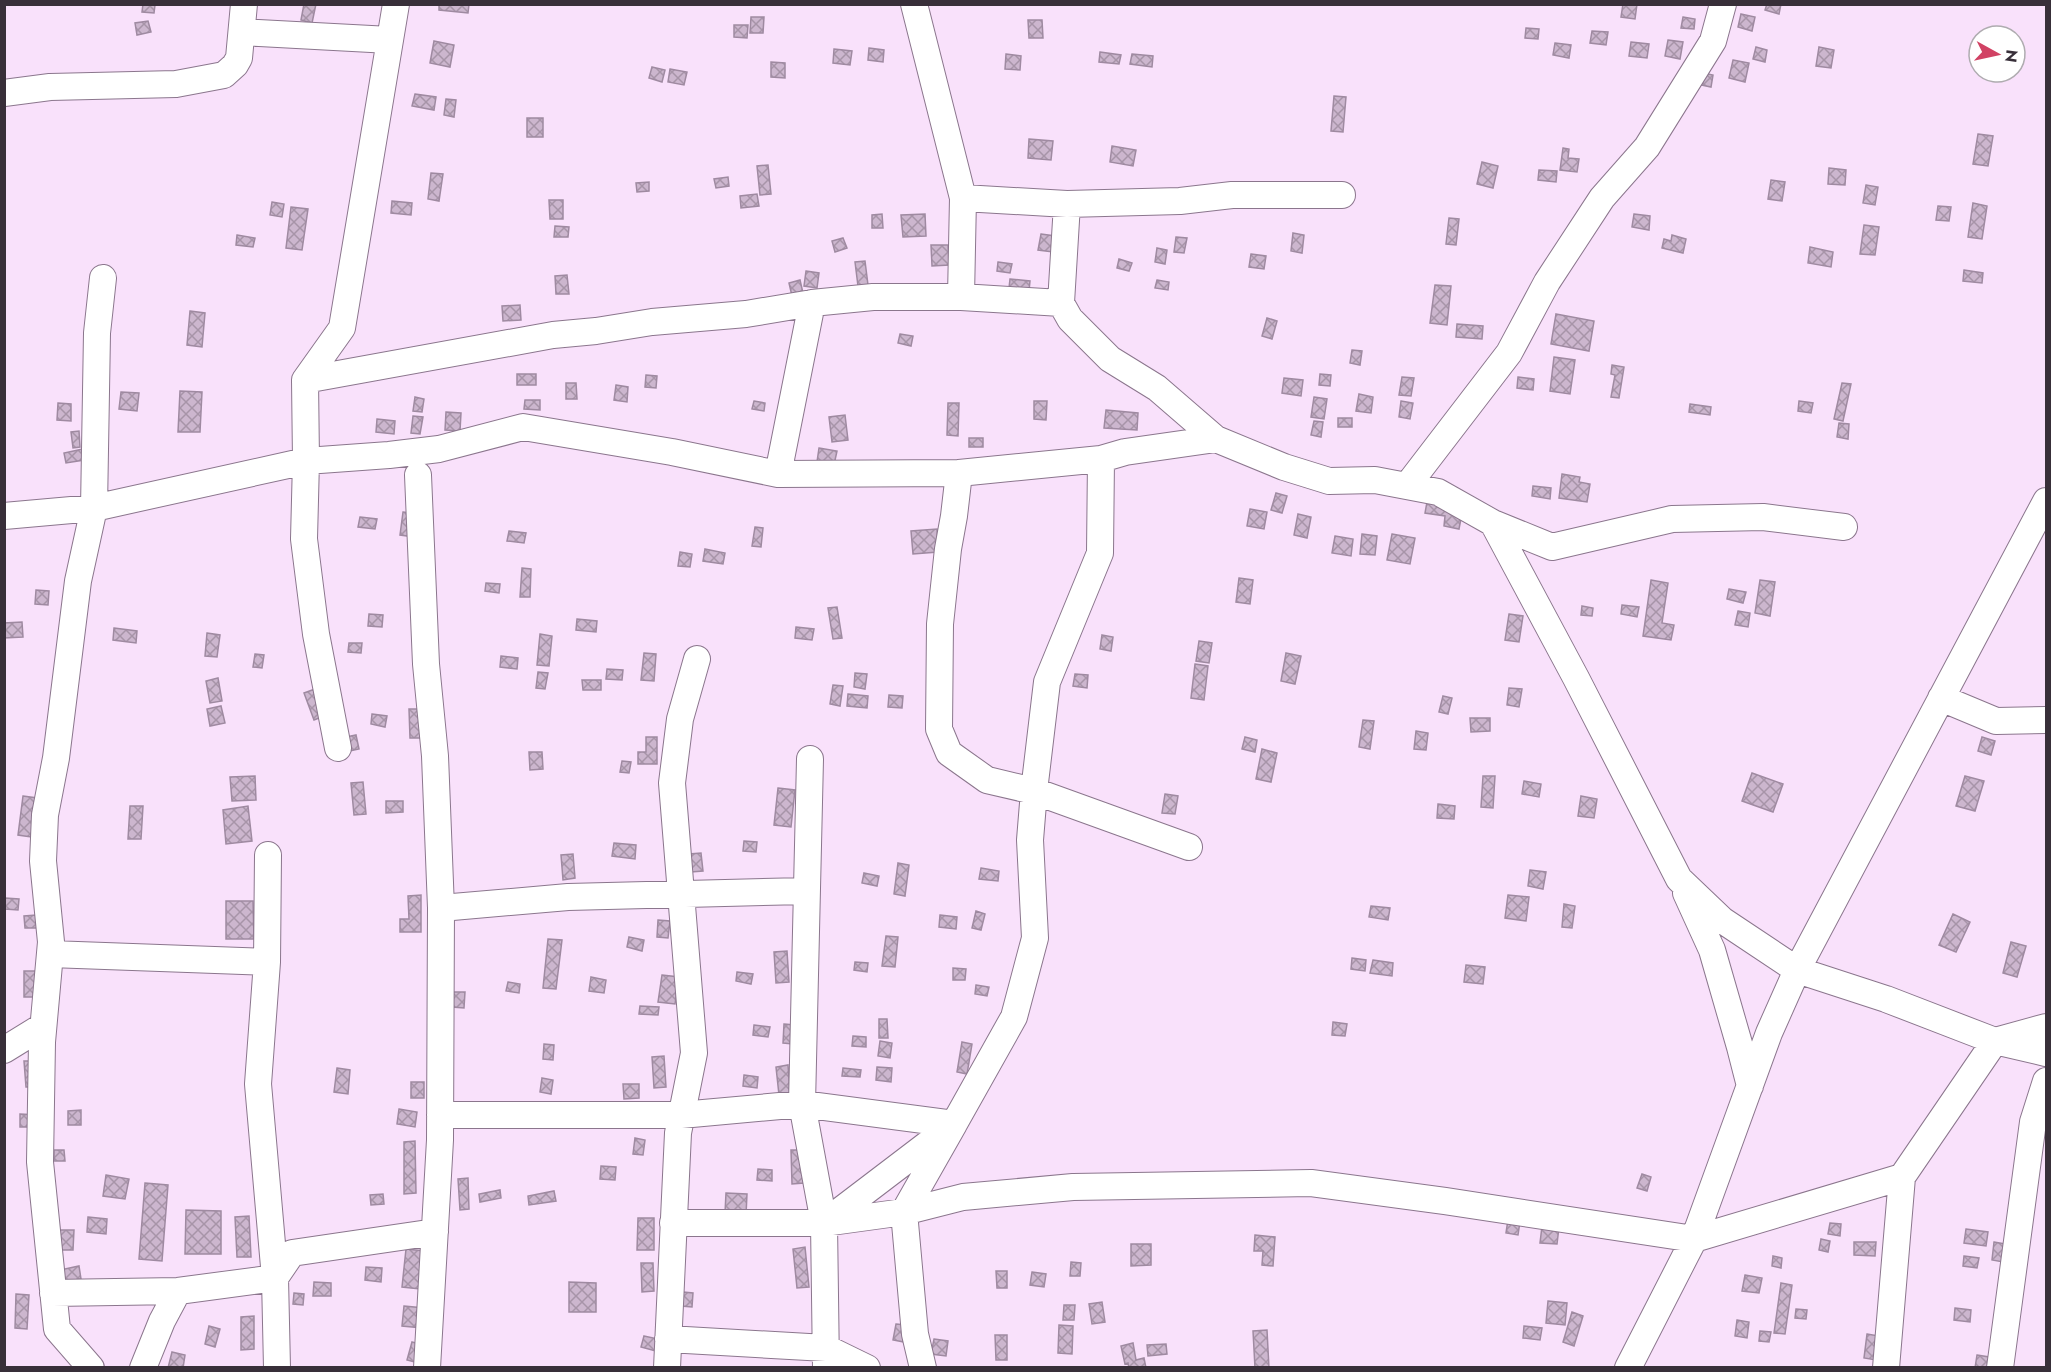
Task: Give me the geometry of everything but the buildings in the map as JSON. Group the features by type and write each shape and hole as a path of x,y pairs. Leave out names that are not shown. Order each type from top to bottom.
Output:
{"street":[{"path":"4,93 50,87 176,84 218,77 235,66 241,50 244,4"},
{"path":"338,748 316,634 304,539 305,380 342,328 396,4"},
{"path":"914,4 963,198 962,297"},
{"path":"1407,486 1509,352 1547,282 1602,198 1647,147 1713,40 1723,4"},
{"path":"242,32 390,40"},
{"path":"963,198 1067,204 1180,201 1232,195 1342,195"},
{"path":"1067,204 1061,303 1070,319 1110,359 1157,388 1216,440 1284,467 1329,481 1375,480 1438,492 1493,523 1552,547 1672,519 1763,518 1844,527"},
{"path":"91,1368 57,1329 40,1162 44,1026 50,954 43,861 45,815 56,758 78,581 94,508 97,333 103,278"},
{"path":"305,380 553,335 652,322 746,314 812,303 873,297 962,297 1061,303"},
{"path":"778,474 812,303"},
{"path":"4,516 94,508 306,461 439,449 523,427 672,452 778,474 959,473 1101,459 1125,452 1216,440"},
{"path":"923,1368 915,1334 904,1212 1014,1017 1035,938 1030,840 1047,682 1100,553 1101,459"},
{"path":"959,473 940,624 939,729 949,753 987,780 1034,791 1189,847"},
{"path":"418,475 426,664 435,756 441,908 440,1114 427,1368"},
{"path":"1629,1367 1694,1239 1769,1033 1797,970 2046,501"},
{"path":"1493,523 1680,879 1712,950 1750,1086"},
{"path":"667,1368 678,1133 694,1053 672,783 681,719 697,659"},
{"path":"1941,698 1996,721 2046,720"},
{"path":"810,759 802,1104 824,1223 826,1358"},
{"path":"268,855 267,962 258,1084 275,1278 277,1368"},
{"path":"1680,879 1722,920 1797,970 1886,999 1995,1041 2046,1053"},
{"path":"441,908 568,897 681,896 806,891"},
{"path":"50,954 267,962"},
{"path":"4,1050 44,1026"},
{"path":"1886,1368 1902,1177 1995,1041 2046,1027"},
{"path":"2000,1368 2033,1122 2046,1081"},
{"path":"440,1114 681,1115 802,1104 954,1124"},
{"path":"824,1223 954,1124"},
{"path":"673,1223 824,1223 904,1212 963,1197 1072,1187 1311,1183 1694,1239 1902,1177"},
{"path":"53,1293 178,1291 275,1278 292,1253 435,1232"},
{"path":"143,1368 162,1321 178,1291"},
{"path":"668,1339 826,1358 867,1368"}]}
